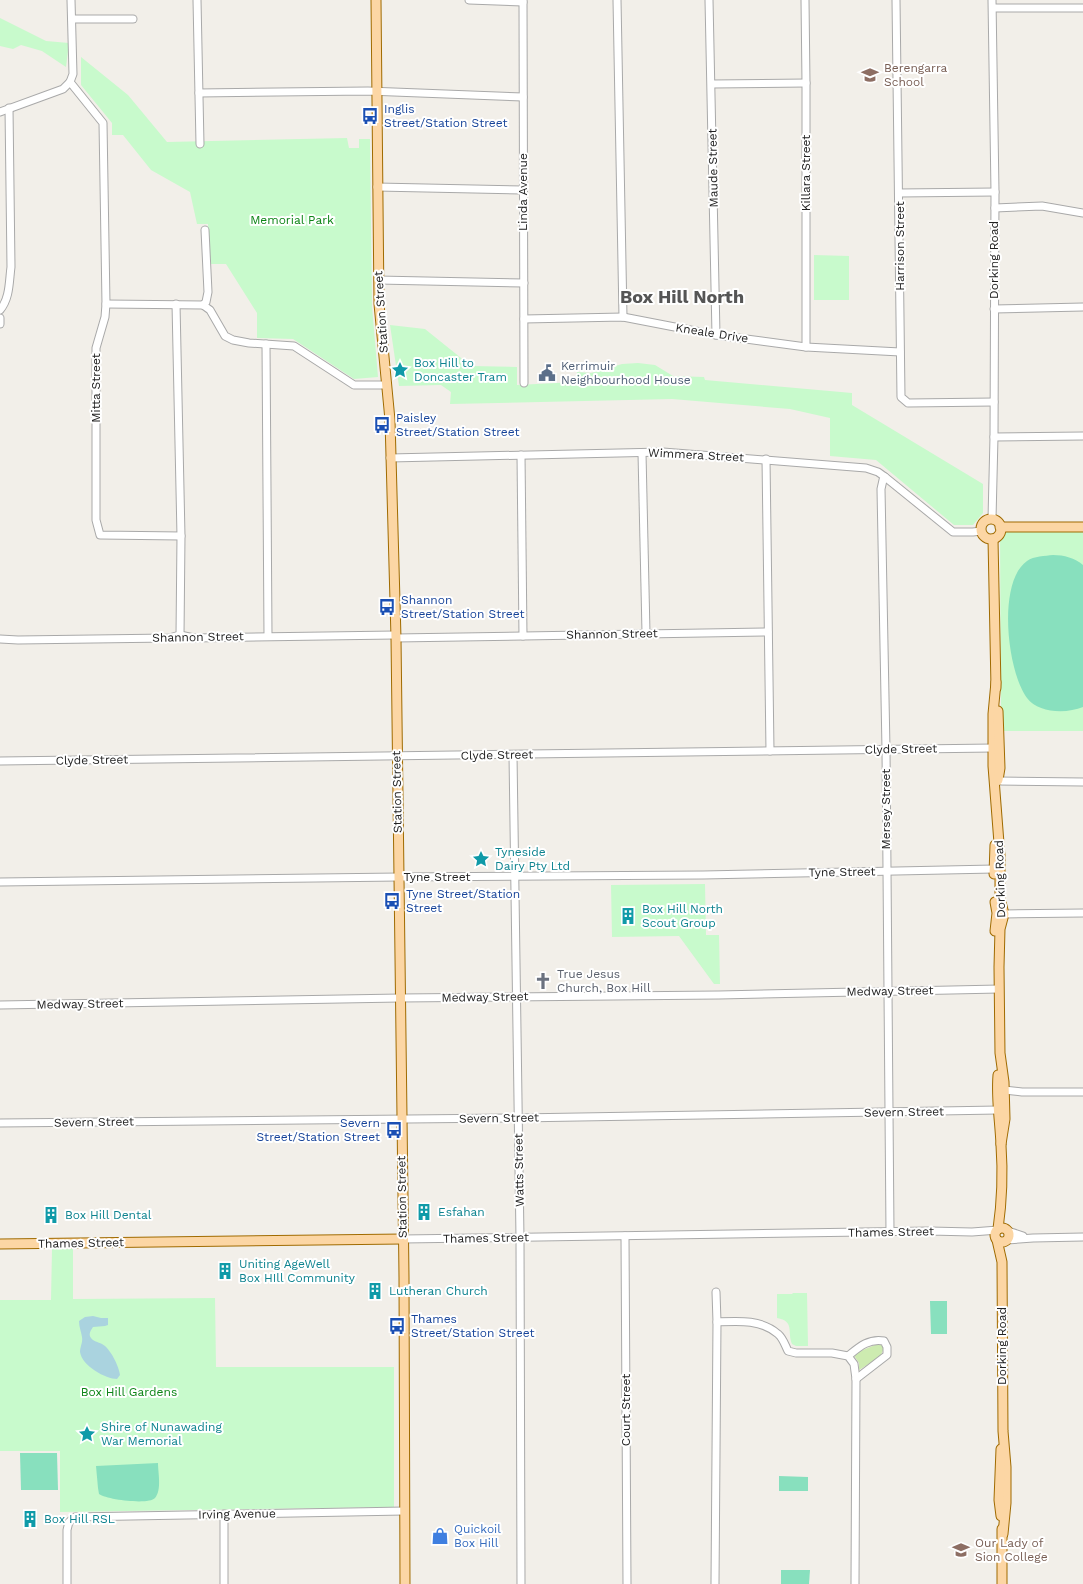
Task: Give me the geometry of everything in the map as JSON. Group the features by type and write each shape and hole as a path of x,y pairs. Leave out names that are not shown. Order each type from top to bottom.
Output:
{"main road":[{"name":"Station Street","path":"376,0 378,280 390,420 396,636 405,1584"},
{"path":"992,519 997,521 1000,526 999,535 993,539 984,536 981,531 982,523 992,519"},
{"path":"1000,526 1083,526"},
{"name":"Dorking Road","path":"993,539 996,716 1000,768 996,795 1000,856 1000,898 1004,914 1000,929 999,967 1000,1053 1005,1118 1001,1144"},
{"name":"Dorking Road","path":"996,716 993,748 997,781"},
{"name":"Dorking Road","path":"997,822 994,900 997,913 995,933 999,967"},
{"name":"Dorking Road","path":"1000,1053 998,1110 1001,1144 1002,1206 1002,1476 1006,1503 1002,1584"},
{"name":"Thames Street","path":"0,1244 403,1239"}],"street":[{"path":"0,112 63,89 70,82 73,74 71,0"},
{"path":"198,0 200,144"},
{"path":"469,0 523,1"},
{"path":"617,0 622,317"},
{"name":"Maude Street","path":"709,0 716,335"},
{"name":"Killara Street","path":"805,0 806,347"},
{"name":"Harrison Street","path":"896,0 902,397 908,403 994,402"},
{"name":"Linda Avenue","path":"523,1 524,383"},
{"path":"992,4 1083,8"},
{"name":"Dorking Road","path":"992,4 995,192 992,519"},
{"path":"72,19 133,19"},
{"name":"Mitta Street","path":"70,82 103,123 106,304 105,317 96,348 96,520 100,536 181,536"},
{"path":"712,84 806,83"},
{"path":"199,93 377,92 523,96"},
{"path":"0,310 4,306 9,291 11,267 9,108"},
{"path":"377,187 523,190"},
{"path":"899,193 995,192"},
{"path":"995,208 1042,206 1083,212"},
{"path":"203,305 206,302 208,292 206,230"},
{"path":"378,280 524,283"},
{"path":"106,304 203,305 210,310 225,336 233,340 294,346 354,385 386,385"},
{"path":"176,304 181,536 180,635"},
{"path":"994,309 1083,307"},
{"name":"Kneale Drive","path":"524,319 622,317 716,335 806,347 900,352"},
{"path":"0,318 0,324"},
{"path":"266,344 268,636"},
{"path":"994,437 1083,436"},
{"path":"642,452 646,633"},
{"name":"Wimmera Street","path":"390,458 672,452 866,468 878,472 953,532 981,531"},
{"path":"521,455 523,636"},
{"path":"766,460 770,750"},
{"name":"Mersey Street","path":"885,478 881,489 886,749 890,1232"},
{"name":"Shannon Street","path":"0,639 169,638 180,635 194,638 768,632"},
{"name":"Clyde Street","path":"0,761 993,748"},
{"name":"Watts Street","path":"513,755 520,1238 521,1584"},
{"path":"997,781 1083,782"},
{"name":"Tyne Street","path":"0,882 694,875 994,869"},
{"path":"1004,914 1083,914"},
{"name":"Medway Street","path":"0,1005 719,995 999,989"},
{"path":"1004,1092 1083,1092"},
{"name":"Severn Street","path":"0,1123 518,1118 998,1110"},
{"name":"Thames Street","path":"403,1239 890,1232 972,1232 1033,1238 1083,1237"},
{"name":"Court Street","path":"625,1236 627,1584"},
{"path":"715,1584 716,1292"},
{"path":"717,1322 750,1321 766,1326 778,1334 788,1351 796,1354 832,1353 848,1356 854,1364 856,1379 855,1584"},
{"path":"848,1356 862,1345 875,1339 884,1341 887,1347 887,1355 856,1379"},
{"name":"Irving Avenue","path":"67,1584 67,1530 71,1519 75,1517 404,1511"},
{"path":"224,1514 224,1584"}],"green space":[{"path":"0,18 46,41 69,43 66,67 42,51 21,45 13,49 0,46"},
{"name":"Memorial Park","path":"81,57 128,95 167,142 347,138 349,148 359,148 359,139 370,139 372,306 378,377 354,379 293,339 257,338 257,313 226,264 209,264 208,224 197,224 190,192 151,170 123,135 112,135 112,123 81,85"},
{"path":"814,255 849,256 849,300 814,300"},
{"path":"390,325 425,329 471,366 517,367 517,385 576,382 577,372 591,373 622,364 638,363 655,365 673,376 704,377 705,380 852,393 852,405 983,484 983,513 973,525 954,525 876,460 830,456 830,418 790,409 672,399 450,404 451,392 441,385 399,386"},
{"path":"1083,531 1083,731 1001,731 1000,532"},
{"path":"1053,555 1069,557 1083,565 1083,707 1069,711 1053,711 1038,707 1027,698 1014,668 1010,648 1009,606 1012,587 1018,572 1030,559"},
{"path":"705,884 706,935 719,935 720,984 714,984 679,936 612,937 611,885"},
{"name":"Box Hill Gardens","path":"52,1249 73,1249 73,1299 215,1298 216,1367 394,1367 394,1507 60,1512 60,1451 0,1451 0,1300 51,1300"},
{"path":"807,1293 808,1346 792,1344 788,1324 783,1319 777,1318 777,1294"},
{"path":"930,1301 947,1301 947,1334 931,1334"},
{"path":"880,1343 884,1348 880,1357 859,1370 859,1363 853,1354"},
{"path":"20,1453 57,1453 58,1490 21,1490"},
{"path":"158,1463 159,1481 155,1498 145,1501 128,1501 99,1494 96,1466"},
{"path":"779,1476 808,1477 808,1491 779,1491"},
{"path":"781,1570 810,1570 809,1584 781,1584"}],"water":[{"path":"85,1317 108,1318 108,1325 93,1327 90,1335 94,1341 105,1346 111,1353 120,1375 117,1379 107,1377 95,1371 85,1362 80,1352 82,1339 79,1321"}],"place":[{"name":"Berengarra School","path":"870,75"},
{"name":"Inglis Street/Station Street","path":"370,116"},
{"name":"Box Hill to Doncaster Tram","path":"400,370"},
{"name":"Kerrimuir Neighbourhood House","path":"547,373"},
{"name":"Paisley Street/Station Street","path":"382,425"},
{"name":"Shannon Street/Station Street","path":"387,607"},
{"name":"Tyneside Dairy Pty Ltd","path":"481,859"},
{"name":"Tyne Street/Station Street","path":"392,901"},
{"name":"Box Hill North Scout Group","path":"628,916"},
{"name":"True Jesus Church, Box Hill","path":"543,981"},
{"name":"Severn Street/Station Street","path":"394,1130"},
{"name":"Esfahan","path":"424,1212"},
{"name":"Box Hill Dental","path":"51,1215"},
{"name":"Uniting AgeWell Box HIll Community","path":"225,1271"},
{"name":"Lutheran Church","path":"375,1291"},
{"name":"Thames Street/Station Street","path":"397,1326"},
{"name":"Shire of Nunawading War Memorial","path":"87,1434"},
{"name":"Box Hill RSL","path":"30,1519"},
{"name":"Quickoil Box Hill","path":"440,1536"},
{"name":"Our Lady of Sion College","path":"961,1550"}],"district":[{"name":"Box Hill North","path":"682,296"}]}
